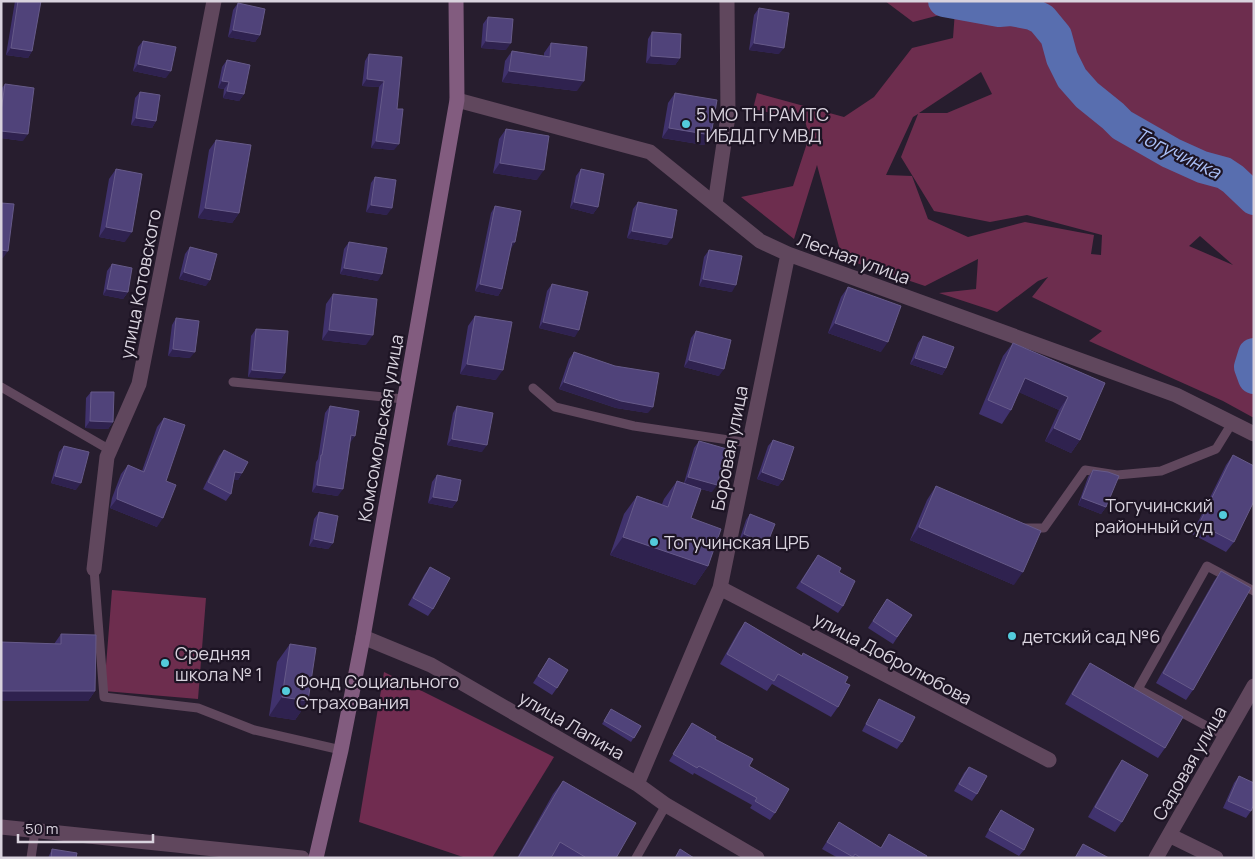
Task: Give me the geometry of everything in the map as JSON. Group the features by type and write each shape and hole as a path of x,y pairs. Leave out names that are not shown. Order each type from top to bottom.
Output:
{"main road":[{"name":"Комсомольская улица","path":"316,858 341,750 363,637 457,100 456,1"}],"street":[{"name":"улица Котовского","path":"94,569 107,457 139,384 214,1"},
{"path":"715,204 728,116 727,1"},
{"name":"Лесная улица","path":"457,100 650,152 760,241 788,254 1176,395 1254,434"},
{"name":"Боровая улица","path":"637,784 720,588 788,254"},
{"name":"улица Добролюбова","path":"720,588 1049,760"},
{"name":"улица Лапина","path":"363,637 431,665 637,784 666,805 757,858"},
{"name":"Садовая улица","path":"1156,858 1254,686"},
{"path":"1,827 302,858"},
{"path":"1169,835 1216,858"}],"lane":[{"path":"233,382 404,399"},
{"path":"1,387 110,450"},
{"path":"532,388 555,407 634,426 750,444"},
{"path":"1012,524 1020,528 1044,528 1085,470 1116,475 1161,471 1216,449 1232,423"},
{"path":"1225,736 1138,689 1207,566 1254,591"},
{"path":"94,569 104,697 198,708 254,730 341,750"},
{"path":"636,858 666,805"},
{"path":"31,858 34,831"}],"shaded area":[{"path":"885,1 1254,1 1254,418 1223,401 1089,341 1102,331 1032,297 1048,277 1038,281 997,312 939,293 976,289 978,259 925,286 842,258 817,165 794,239 741,197 793,186 809,137 805,120 753,109 757,93 844,117 874,97 912,48 953,38 955,11 913,22","holes":["981,72 992,94 947,113 919,113","918,114 901,157 934,211 990,222 1027,215 1102,235 1101,255 1091,254 1094,235 1025,222 968,237 928,219 912,176 886,175 913,117","1200,236 1233,265 1189,246"]},
{"path":"112,590 206,598 198,699 104,691"},
{"path":"384,672 554,757 492,858 466,858 359,822"}],"building":[{"path":"18,1 41,1 32,51 11,48"},
{"path":"238,3 265,9 260,35 233,30"},
{"path":"759,8 789,13 784,48 754,43"},
{"path":"488,17 513,19 511,43 486,41"},
{"path":"652,32 681,34 680,58 651,56"},
{"path":"143,41 176,47 171,71 138,64"},
{"path":"551,43 587,47 584,81 509,71 512,51 550,57"},
{"path":"369,54 402,57 397,109 403,109 399,144 376,141 384,81 367,79"},
{"path":"227,60 250,65 244,94 227,91 229,82 222,81"},
{"path":"5,84 34,88 28,134 1,131 1,111"},
{"path":"140,92 160,95 156,121 136,118"},
{"name":"5 МО ТН РАМТС ГИБДД ГУ МВД","path":"675,93 717,100 711,135 669,128"},
{"path":"506,129 549,136 544,170 500,163"},
{"path":"216,140 251,145 239,213 205,208"},
{"path":"116,169 142,174 132,232 106,227"},
{"path":"581,169 604,174 598,207 574,202"},
{"path":"375,177 396,180 392,208 371,205"},
{"path":"638,202 677,210 672,238 632,231"},
{"path":"1,203 14,204 8,251 1,250"},
{"path":"495,206 521,211 515,242 512,242 502,289 480,284"},
{"path":"349,242 387,248 382,274 344,268"},
{"path":"190,247 217,254 210,280 184,272"},
{"path":"709,250 742,256 736,285 703,279"},
{"path":"112,264 132,268 128,292 107,289"},
{"path":"552,284 588,292 579,330 543,322"},
{"path":"848,287 901,306 888,342 835,323"},
{"path":"333,294 377,299 373,335 329,330"},
{"path":"475,316 512,322 503,370 467,364"},
{"path":"176,318 199,321 195,352 173,349"},
{"path":"256,329 288,331 285,373 252,370"},
{"path":"696,331 731,340 724,369 689,360"},
{"path":"923,336 954,347 946,368 915,358"},
{"path":"1013,343 1105,383 1080,440 1054,428 1068,397 1025,378 1011,410 988,400"},
{"path":"574,352 615,366 659,373 653,407 621,401 564,382"},
{"path":"91,392 114,392 113,422 90,421"},
{"path":"330,406 359,411 355,436 351,435 343,489 317,485"},
{"path":"457,406 493,413 487,445 452,439"},
{"path":"164,418 185,425 166,481 176,485 163,518 117,499 118,489 128,465 144,472"},
{"path":"773,440 794,447 783,480 762,472"},
{"path":"699,441 727,449 717,485 688,477"},
{"path":"64,446 89,452 81,483 55,476"},
{"path":"224,450 248,462 242,473 235,472 231,494 208,482"},
{"name":"Тогучинский районный суд","path":"1233,455 1254,466 1254,501 1234,542 1199,524"},
{"path":"1093,470 1119,476 1106,507 1082,498"},
{"path":"437,475 461,480 457,501 433,497"},
{"path":"677,481 701,489 691,518 721,529 708,566 623,537 637,496 668,507"},
{"path":"936,486 1041,531 1023,572 919,527"},
{"path":"319,512 338,516 333,543 314,539"},
{"path":"750,514 775,524 767,544 744,534"},
{"path":"818,555 841,568 839,572 855,581 843,606 801,582"},
{"path":"430,567 450,578 433,609 413,598"},
{"path":"1221,571 1251,588 1193,690 1163,673"},
{"path":"887,599 912,615 897,637 873,621"},
{"path":"745,622 802,656 803,653 848,677 845,683 850,685 838,707 778,674 774,681 727,654"},
{"path":"61,634 96,635 95,691 1,691 1,642 61,644"},
{"path":"290,644 316,648 308,701 282,697"},
{"path":"549,658 568,670 557,688 538,676"},
{"path":"1090,663 1183,717 1165,748 1072,694"},
{"path":"879,699 915,717 902,742 866,724"},
{"path":"611,709 641,726 634,738 604,721"},
{"path":"692,723 716,737 715,739 753,759 749,766 789,789 775,813 755,801 757,798 673,754"},
{"path":"1122,760 1148,775 1122,822 1095,807"},
{"path":"969,767 987,776 977,794 959,784"},
{"path":"1239,776 1254,783 1254,804 1251,811 1228,801"},
{"path":"563,781 636,823 616,858 585,858 560,842 551,858 518,858"},
{"path":"1001,810 1034,829 1024,850 989,830"},
{"path":"839,822 881,848 889,834 927,856 926,858 861,858 855,854 853,857 827,842"},
{"path":"1083,844 1109,858 1075,858"},
{"path":"52,849 77,853 76,858 51,858"},
{"path":"680,849 694,858 675,858"}],"waterway":[{"name":"Тогучинка","path":"944,1 999,11 1011,10 1032,14 1042,19 1056,36 1062,58 1072,78 1087,95 1122,125 1171,153 1202,167 1224,173 1254,199"},
{"name":"Тогучинка","path":"1254,354 1250,367 1254,378"}],"place":[{"name":"5 МО ТН РАМТС ГИБДД ГУ МВД","path":"686,124"},
{"name":"Тогучинский районный суд","path":"1223,515"},
{"name":"Тогучинская ЦРБ","path":"654,542"},
{"name":"детский сад №6","path":"1012,636"},
{"name":"Средняя школа № 1","path":"165,663"},
{"name":"Фонд Социального Страхования","path":"286,691"}]}
